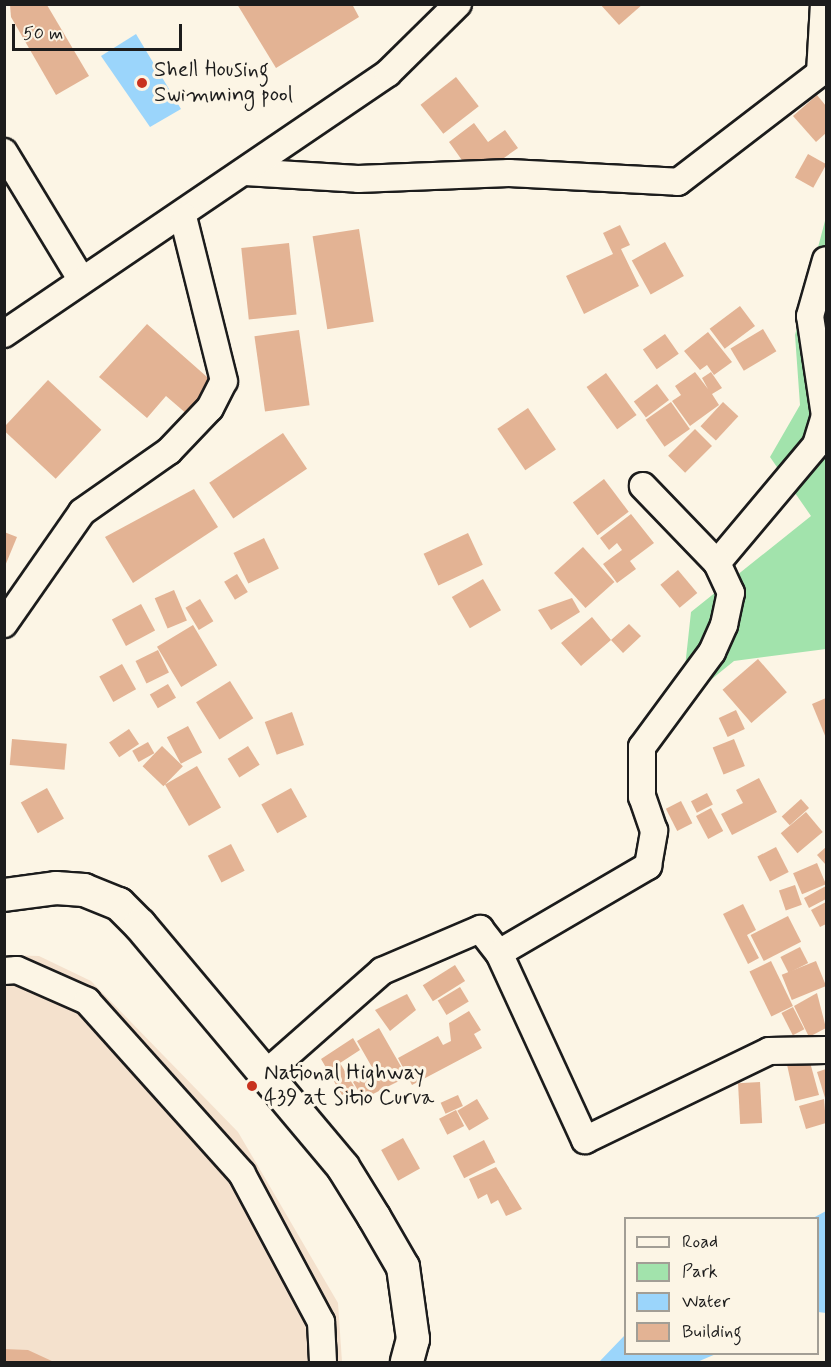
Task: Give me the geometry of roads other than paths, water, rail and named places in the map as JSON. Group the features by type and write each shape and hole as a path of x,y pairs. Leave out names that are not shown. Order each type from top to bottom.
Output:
{"main road":[{"path":"4,895 56,888 84,890 119,904 263,1076 343,1167 403,1267 413,1339 407,1362"}],"street":[{"path":"4,334 81,279 183,216 388,73 458,4"},
{"path":"245,172 358,179 509,173 678,182 820,73 824,4"},
{"path":"4,152 81,279"},
{"path":"4,624 82,512 169,451 210,408 224,381 183,216"},
{"path":"717,564 816,445 825,416 810,316 826,260"},
{"path":"499,953 648,866 654,831 642,797 642,747 706,661 724,625 731,593 717,564 643,486"},
{"path":"263,1076 382,971 480,929 499,953 585,1140 769,1051 826,1050"},
{"path":"4,971 17,970 87,1001 242,1174 321,1322 323,1362"}],"water":[{"name":"Shell Housing Swimming pool","path":"136,34 181,109 150,127 101,56"},
{"path":"826,1211 826,1313 819,1312 819,1217 815,1217"},
{"path":"624,1336 624,1355 714,1355 697,1362 599,1362"}],"place":[{"name":"Shell Housing Swimming pool","path":"142,83"},
{"name":"National Highway 439 at Sitio Curva","path":"252,1086"}]}
